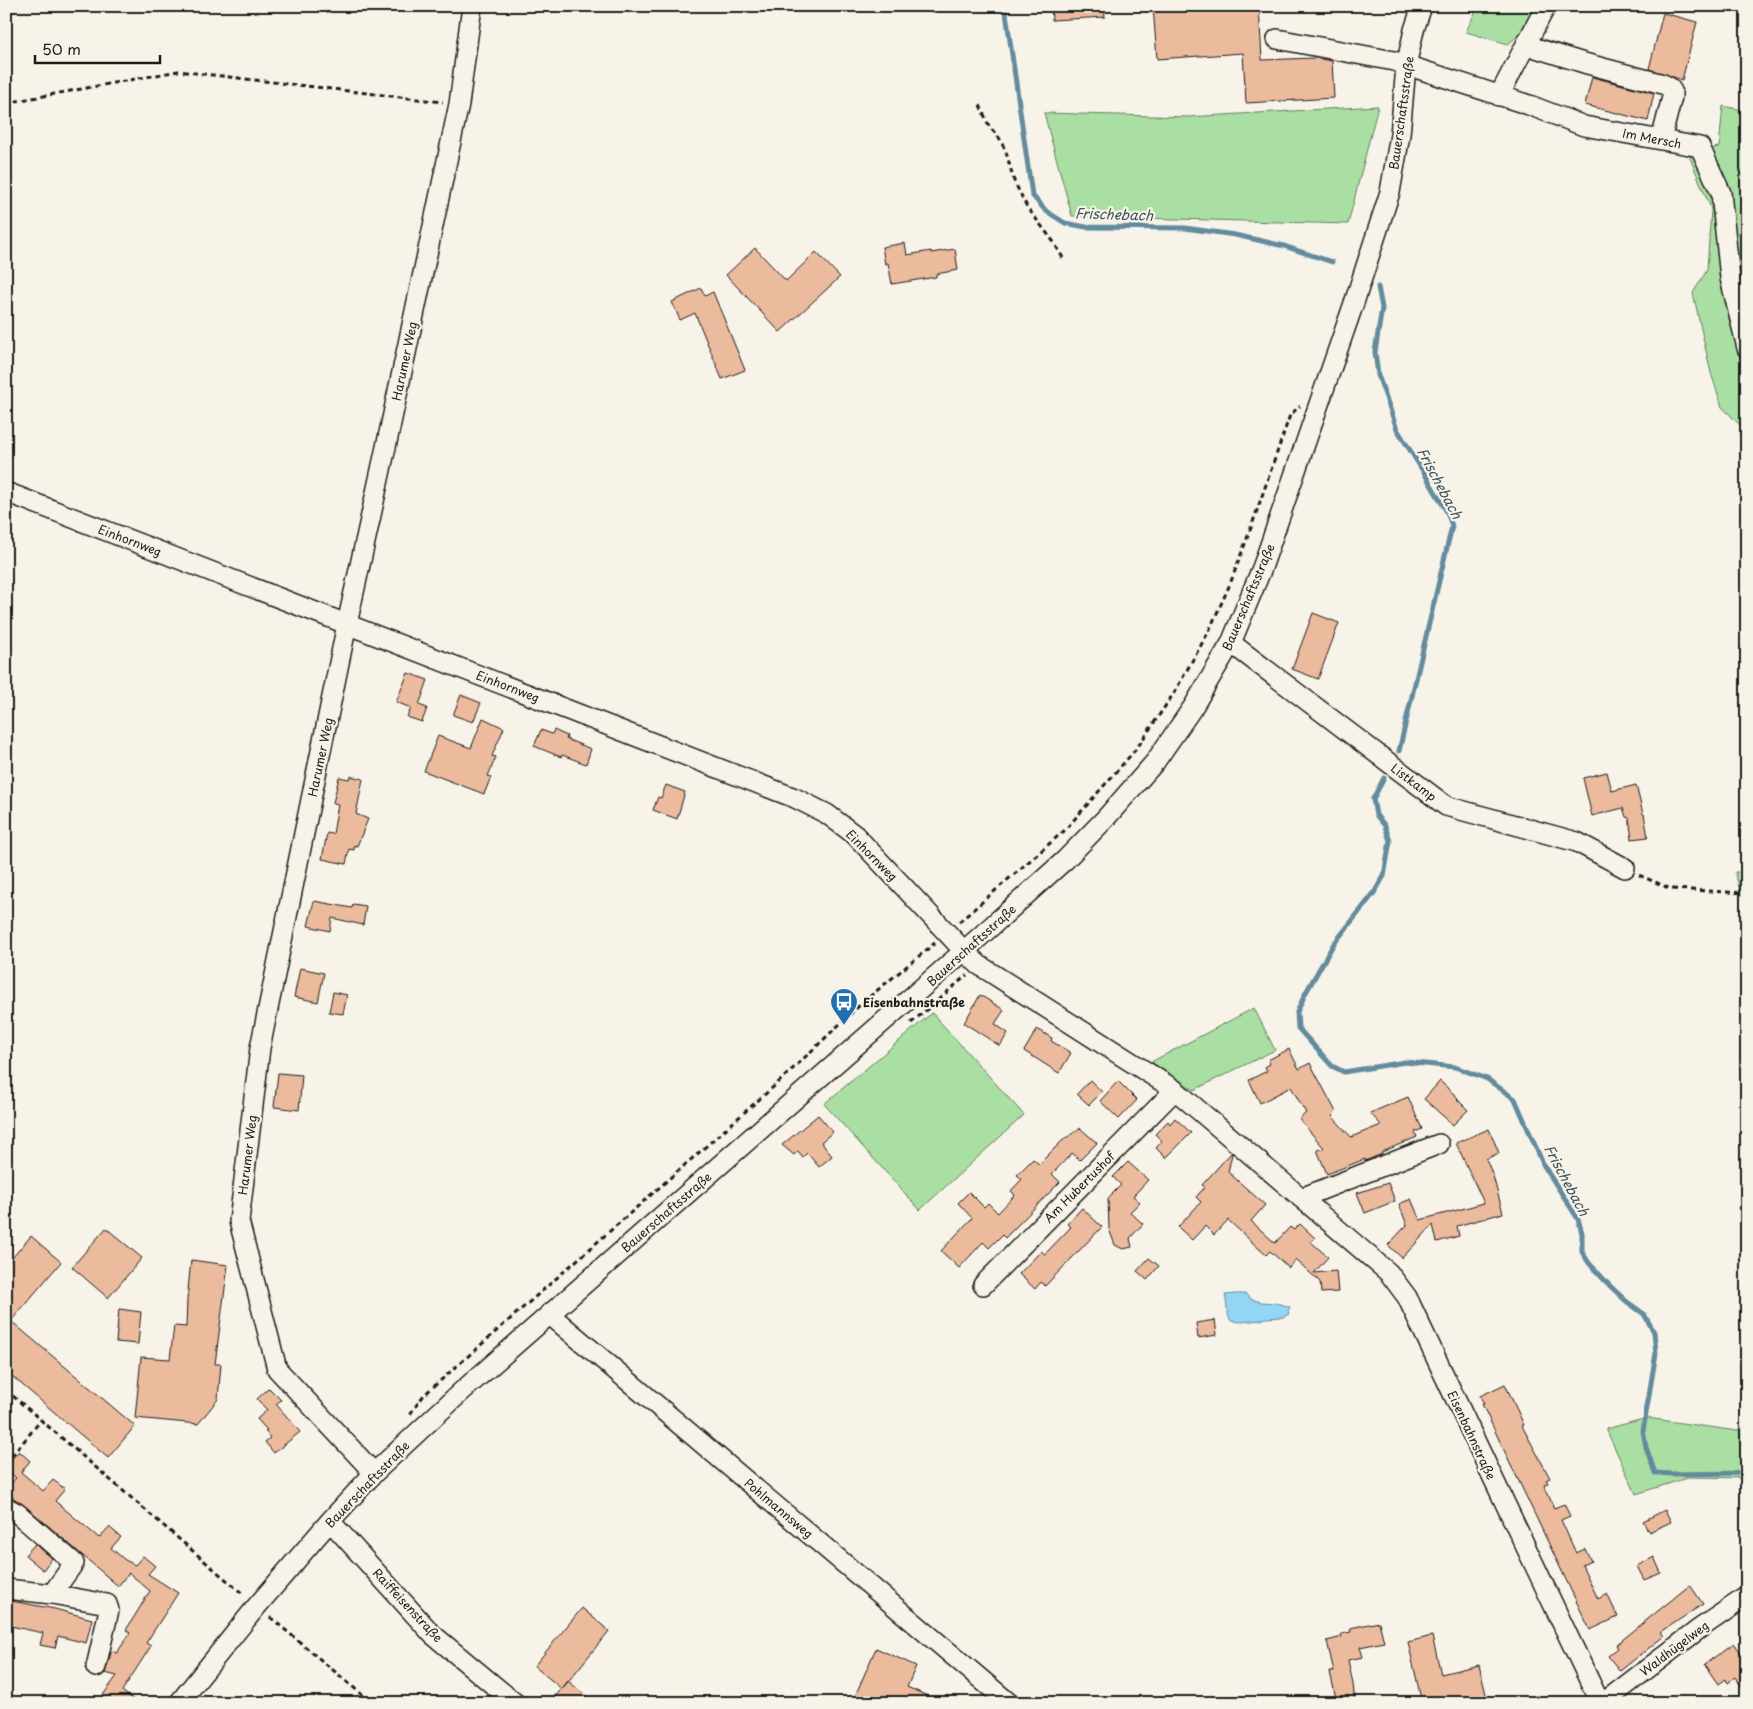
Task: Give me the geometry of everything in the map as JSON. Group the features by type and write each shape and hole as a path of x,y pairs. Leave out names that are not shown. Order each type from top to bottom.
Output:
{"street":[{"name":"Harumer Weg","path":"374,1473 277,1368 240,1221 260,1048 347,624 459,104 472,6"},
{"name":"Bauerschaftsstraße","path":"178,1703 257,1606 374,1473 461,1392 964,952 1065,860 1112,812 1155,762 1193,707 1231,643 1266,559 1390,192 1400,135 1406,66 1414,30 1422,6"},
{"path":"1499,96 1546,6"},
{"name":"Im Mersch","path":"1277,39 1394,61 1584,126 1700,148 1721,193 1730,278 1747,348"},
{"path":"1526,45 1584,63 1650,79 1668,86 1672,90 1672,97 1662,140"},
{"name":"Einhornweg","path":"6,492 795,798 826,814 855,835 964,952"},
{"name":"Listkamp","path":"1231,643 1446,806 1577,842 1625,868"},
{"name":"Eisenbahnstraße","path":"964,952 979,965 1175,1090 1389,1273 1407,1298 1602,1703"},
{"name":"Am Hubertushof","path":"983,1285 1175,1090"},
{"path":"1301,1198 1439,1144"},
{"name":"Pohlmannsweg","path":"550,1314 1009,1703"},
{"path":"6,1507 17,1513 74,1563 52,1594"},
{"name":"Raiffeisenstraße","path":"330,1521 432,1634 515,1703"},
{"path":"6,1589 52,1594 106,1604 109,1610 96,1667"},
{"name":"Waldhügelweg","path":"1602,1703 1699,1628 1747,1596"}],"path":[{"path":"6,103 178,71 459,104"},
{"path":"980,105 989,126 1000,139 1006,152 1014,181 1027,207 1053,241 1063,258"},
{"path":"409,1415 424,1395 780,1081 863,1002 913,963 1064,831 1137,748 1174,693 1210,631 1252,525 1290,415 1301,404"},
{"path":"1625,868 1672,889 1747,893"},
{"path":"6,1390 372,1703"},
{"path":"6,1462 42,1419"}],"green space":[{"path":"1478,6 1541,6 1531,25 1508,44 1466,32"},
{"path":"1378,106 1348,224 1072,216 1044,113 1188,117"},
{"path":"1723,106 1747,111 1747,191 1740,210 1744,360 1747,365 1747,423 1741,426 1722,407 1711,373 1693,293 1707,270 1711,209 1688,153 1719,147"},
{"path":"1735,872 1747,872 1747,895 1741,895"},
{"path":"1254,1008 1275,1050 1194,1090 1151,1062"},
{"path":"932,1013 1024,1115 920,1210 824,1104"},
{"path":"1647,1418 1737,1431 1747,1425 1747,1478 1690,1477 1636,1494 1606,1429"}],"water":[{"path":"1245,1294 1251,1299 1261,1302 1277,1303 1290,1307 1289,1314 1283,1317 1261,1320 1231,1321 1225,1295"}],"building":[{"path":"1051,6 1104,6 1105,17 1052,20"},
{"path":"1153,6 1259,6 1262,60 1315,58 1332,61 1334,98 1246,103 1243,53 1157,59"},
{"path":"1663,13 1697,22 1682,80 1649,69"},
{"path":"1592,77 1654,93 1648,121 1585,105"},
{"path":"905,243 907,255 955,249 958,270 936,274 936,277 892,284 888,263 885,264 882,247"},
{"path":"755,248 786,281 816,252 840,277 780,332 726,275"},
{"path":"701,288 705,296 713,292 745,370 722,379 695,313 680,320 672,302"},
{"path":"1313,613 1339,623 1318,679 1292,669"},
{"path":"408,673 428,680 419,705 427,708 422,722 407,717 411,708 396,702"},
{"path":"461,695 481,703 473,722 453,715"},
{"path":"483,718 504,728 492,756 496,757 488,776 491,777 484,794 424,771 438,736 471,748"},
{"path":"541,730 552,734 554,730 567,736 566,739 591,749 586,764 562,755 561,757 534,746"},
{"path":"1607,772 1612,791 1636,785 1648,837 1632,839 1629,818 1626,817 1623,808 1592,816 1583,778"},
{"path":"350,776 363,779 356,814 368,819 357,846 354,845 354,850 349,849 346,864 322,859 327,833 333,834 338,804 333,803 339,777 349,779"},
{"path":"666,785 685,792 677,819 653,810 658,797 661,798"},
{"path":"314,901 352,908 353,904 366,906 363,925 332,918 330,931 308,926"},
{"path":"300,968 324,973 318,1002 294,997"},
{"path":"333,992 347,995 343,1014 329,1012"},
{"path":"980,995 1004,1010 995,1024 1008,1033 1000,1046 964,1023"},
{"path":"1037,1029 1052,1038 1051,1041 1071,1053 1059,1073 1024,1051"},
{"path":"1289,1049 1299,1069 1310,1063 1336,1112 1332,1116 1351,1137 1381,1125 1370,1113 1408,1097 1422,1129 1415,1132 1417,1137 1365,1161 1365,1159 1327,1174 1317,1150 1324,1148 1299,1119 1306,1113 1291,1087 1260,1103 1249,1080 1267,1071 1265,1067 1270,1064 1268,1060"},
{"path":"278,1073 302,1075 299,1110 274,1107"},
{"path":"1090,1080 1102,1092 1089,1105 1077,1094"},
{"path":"1118,1081 1137,1100 1119,1119 1100,1101"},
{"path":"1440,1081 1468,1110 1453,1125 1424,1099"},
{"path":"818,1115 833,1132 821,1142 832,1156 819,1167 807,1153 803,1157 798,1151 794,1155 782,1145"},
{"path":"1175,1118 1191,1133 1166,1158 1156,1148 1162,1141 1155,1134 1168,1121 1170,1124"},
{"path":"1080,1128 1097,1143 1080,1160 1072,1153 1052,1174 1060,1182 1005,1238 1002,1235 989,1248 983,1242 959,1268 941,1251 972,1218 958,1203 969,1192 984,1207 988,1203 998,1213 1015,1195 1011,1191 1022,1179 1017,1175 1033,1159 1039,1164 1062,1141"},
{"path":"1489,1129 1499,1153 1486,1159 1493,1176 1503,1213 1457,1226 1459,1236 1437,1242 1433,1225 1402,1258 1388,1245 1407,1225 1399,1204 1411,1199 1420,1220 1484,1203 1456,1143"},
{"path":"1231,1153 1228,1172 1265,1205 1251,1221 1275,1243 1290,1227 1294,1230 1300,1224 1315,1238 1311,1242 1328,1257 1314,1273 1336,1271 1338,1292 1321,1293 1320,1282 1296,1260 1289,1268 1270,1251 1266,1255 1228,1220 1214,1235 1205,1226 1192,1240 1178,1227 1201,1202 1196,1197 1205,1187 1202,1185"},
{"path":"1128,1162 1148,1180 1133,1196 1140,1202 1130,1212 1143,1224 1130,1238 1132,1247 1123,1249 1115,1245 1109,1229 1108,1198 1121,1185 1113,1177"},
{"path":"1388,1183 1395,1201 1365,1213 1357,1193"},
{"path":"1082,1208 1102,1227 1045,1286 1041,1282 1035,1289 1019,1274 1041,1251 1045,1254 1071,1227 1067,1224"},
{"path":"106,1228 142,1258 108,1298 72,1267"},
{"path":"31,1236 61,1262 11,1321 135,1426 108,1458 6,1371 6,1265"},
{"path":"1149,1258 1159,1266 1147,1280 1137,1271"},
{"path":"191,1260 228,1265 215,1364 221,1364 218,1399 198,1424 135,1418 141,1357 170,1359 174,1326 186,1327"},
{"path":"119,1309 141,1312 138,1344 116,1342"},
{"path":"1215,1320 1217,1335 1198,1338 1196,1323"},
{"path":"1505,1384 1524,1425 1522,1426 1550,1478 1546,1480 1548,1483 1544,1485 1554,1508 1564,1504 1570,1516 1561,1520 1576,1553 1585,1549 1591,1561 1582,1565 1598,1599 1607,1594 1618,1617 1590,1630 1482,1404 1484,1404 1480,1396"},
{"path":"269,1388 281,1400 276,1404 300,1432 274,1453 265,1442 270,1438 265,1431 267,1430 257,1419 267,1410 257,1399"},
{"path":"19,1451 30,1461 21,1472 43,1491 53,1480 65,1489 55,1501 99,1538 109,1527 121,1537 111,1548 125,1560 135,1565 143,1556 155,1566 148,1574 178,1593 146,1643 151,1646 122,1691 138,1703 97,1703 117,1676 105,1673 111,1653 112,1651 117,1653 130,1633 126,1630 150,1591 129,1573 118,1586 24,1505 6,1493 6,1489 16,1478 6,1470 6,1465"},
{"path":"1665,1510 1671,1522 1649,1532 1643,1521"},
{"path":"35,1544 52,1558 43,1570 25,1555"},
{"path":"1654,1557 1661,1573 1644,1580 1637,1566"},
{"path":"1690,1585 1703,1604 1661,1632 1664,1636 1620,1671 1608,1656 1618,1648 1616,1645"},
{"path":"6,1600 55,1609 92,1619 86,1643 58,1636 55,1648 40,1645 43,1633 6,1625"},
{"path":"582,1608 609,1631 562,1689 534,1666"},
{"path":"1379,1622 1384,1642 1360,1647 1363,1657 1348,1660 1355,1703 1337,1703 1330,1672 1334,1672 1327,1641 1342,1637 1341,1634 1351,1632 1350,1628"},
{"path":"1432,1636 1441,1674 1479,1665 1488,1703 1470,1703 1469,1699 1454,1703 1422,1703 1408,1642"},
{"path":"1734,1643 1747,1661 1747,1694 1735,1677 1728,1682 1726,1679 1719,1684 1705,1664"},
{"path":"876,1648 916,1666 907,1687 944,1703 852,1703"},
{"path":"568,1681 595,1703 550,1703"}],"waterway":[{"name":"Frischebach","path":"1005,6 1032,195 1046,211 1065,223 1086,227 1185,228 1235,235 1284,246 1332,262"},
{"name":"Frischebach","path":"1378,287 1382,308 1375,352 1378,375 1397,429 1447,512 1452,526 1399,751"},
{"name":"Frischebach","path":"1384,778 1373,799 1376,815 1385,826 1390,841 1384,876 1374,893 1333,945 1305,994 1297,1012 1298,1028 1332,1066 1344,1072 1405,1062 1455,1067 1487,1079 1515,1099 1544,1166 1578,1219 1582,1233 1582,1252 1589,1263 1608,1284 1626,1301 1644,1314 1654,1332 1656,1353 1643,1431 1646,1447 1655,1473 1747,1472"}],"place":[{"name":"Eisenbahnstraße","path":"844,1026"}]}
